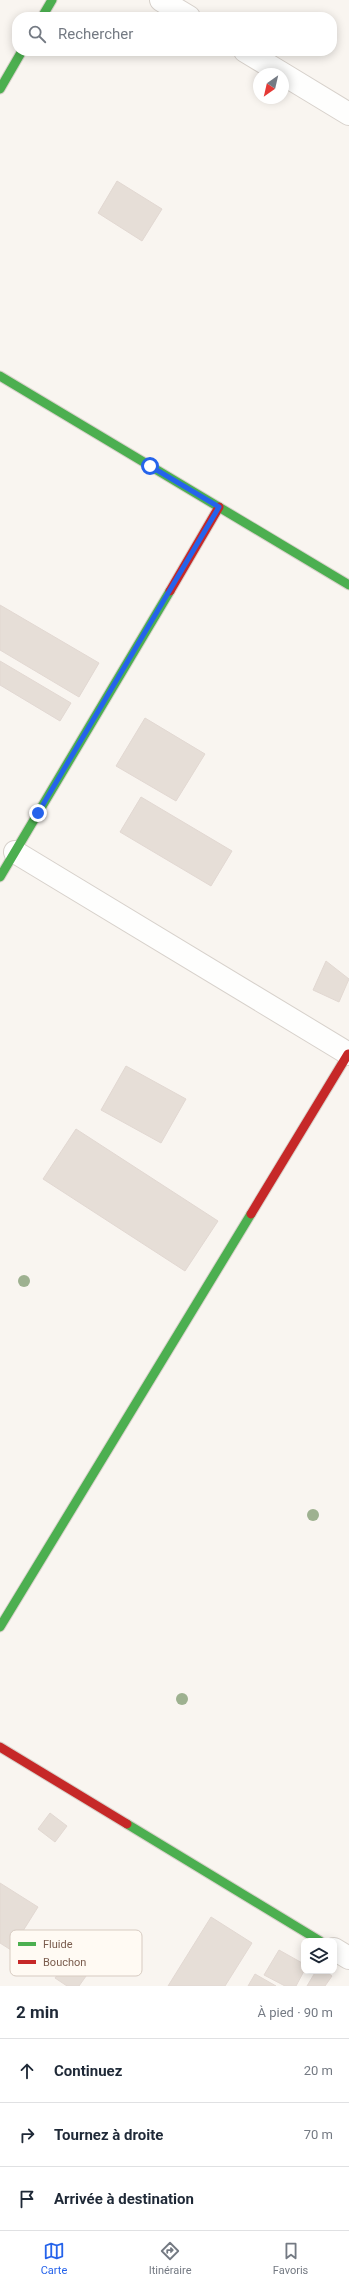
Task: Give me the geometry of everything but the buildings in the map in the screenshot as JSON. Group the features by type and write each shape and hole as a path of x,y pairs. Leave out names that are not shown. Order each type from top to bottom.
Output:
{"street":[{"path":"45,12 52,0"},
{"path":"161,0 181,12"},
{"path":"0,89 19,56"},
{"path":"253,56 273,68"},
{"path":"289,78 349,114"},
{"path":"0,376 349,585"},
{"path":"0,877 219,507"},
{"path":"0,1627 349,1054 15,852"},
{"path":"0,1747 315,1938"},
{"path":"337,1951 349,1958"}],"traffic: fast":[{"path":"45,12 52,0"},
{"path":"0,89 19,56"},
{"path":"0,376 349,585"},
{"path":"0,877 170,591"},
{"path":"0,1627 251,1214"},
{"path":"127,1824 315,1938"}],"traffic: jam":[{"path":"170,591 219,507"},
{"path":"251,1214 348,1054"},
{"path":"0,1747 127,1824"}],"route":[{"path":"38,813 219,507 150,466"}]}
